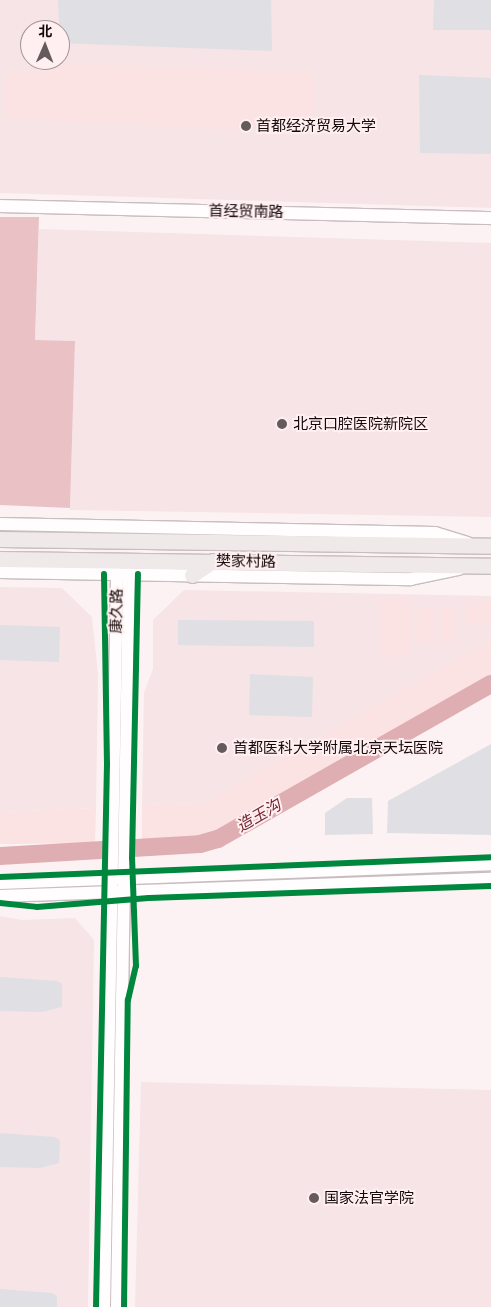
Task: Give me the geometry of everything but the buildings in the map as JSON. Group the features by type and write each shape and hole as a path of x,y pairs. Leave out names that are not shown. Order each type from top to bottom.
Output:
{"main road":[{"name":"樊家村路","path":"0,539 484,546"},
{"name":"樊家村路","path":"0,559 484,566"},
{"path":"192,575 213,561"}],"street":[{"name":"首经贸南路","path":"0,206 491,218"},
{"path":"0,524 435,532 484,546"},
{"path":"0,572 411,579 484,566"},
{"name":"康久路","path":"104,1307 112,835 123,574"},
{"name":"康久路","path":"117,1307 126,893 122,603"},
{"path":"0,883 491,864"},
{"path":"0,896 112,894 491,879"}],"shaded area":[{"name":"首都经济贸易大学","path":"0,0 491,0 491,208 0,193"},
{"path":"70,63 314,72 314,133 4,119 6,71 35,74 35,70 70,70"},
{"path":"0,217 39,217 35,340 75,341 70,508 0,505"},
{"name":"北京口腔医院新院区","path":"39,229 491,243 491,517 70,510 75,341 35,340"},
{"path":"0,587 62,588 92,617 98,674 96,808 0,812"},
{"name":"首都医科大学附属北京天坛医院","path":"184,590 491,596 491,639 203,803 142,805 144,693 153,669 153,620"},
{"path":"380,600 412,600 410,657 380,657"},
{"path":"465,600 491,601 491,624 465,623"},
{"path":"417,607 434,607 433,643 416,643"},
{"path":"440,608 457,608 456,644 439,643"},
{"path":"491,639 491,676 215,834 142,841 142,805 203,803"},
{"path":"96,808 95,843 0,844 0,812"},
{"path":"0,916 22,920 75,918 94,940 88,1307 0,1307"},
{"name":"国家法官学院","path":"141,1082 491,1090 491,1307 135,1307"}],"waterway":[{"name":"造玉沟","path":"0,856 200,844 218,839 491,684"}],"cycle path":[{"path":"96,1307 107,765 104,574"},
{"path":"124,1307 128,1000 136,966 132,858 138,574"},
{"path":"0,877 491,857"},
{"path":"0,903 37,907 149,898 491,886"}],"place":[{"name":"首都经济贸易大学","path":"246,126"},
{"name":"北京口腔医院新院区","path":"282,424"},
{"name":"首都医科大学附属北京天坛医院","path":"222,748"},
{"name":"国家法官学院","path":"314,1198"}]}
